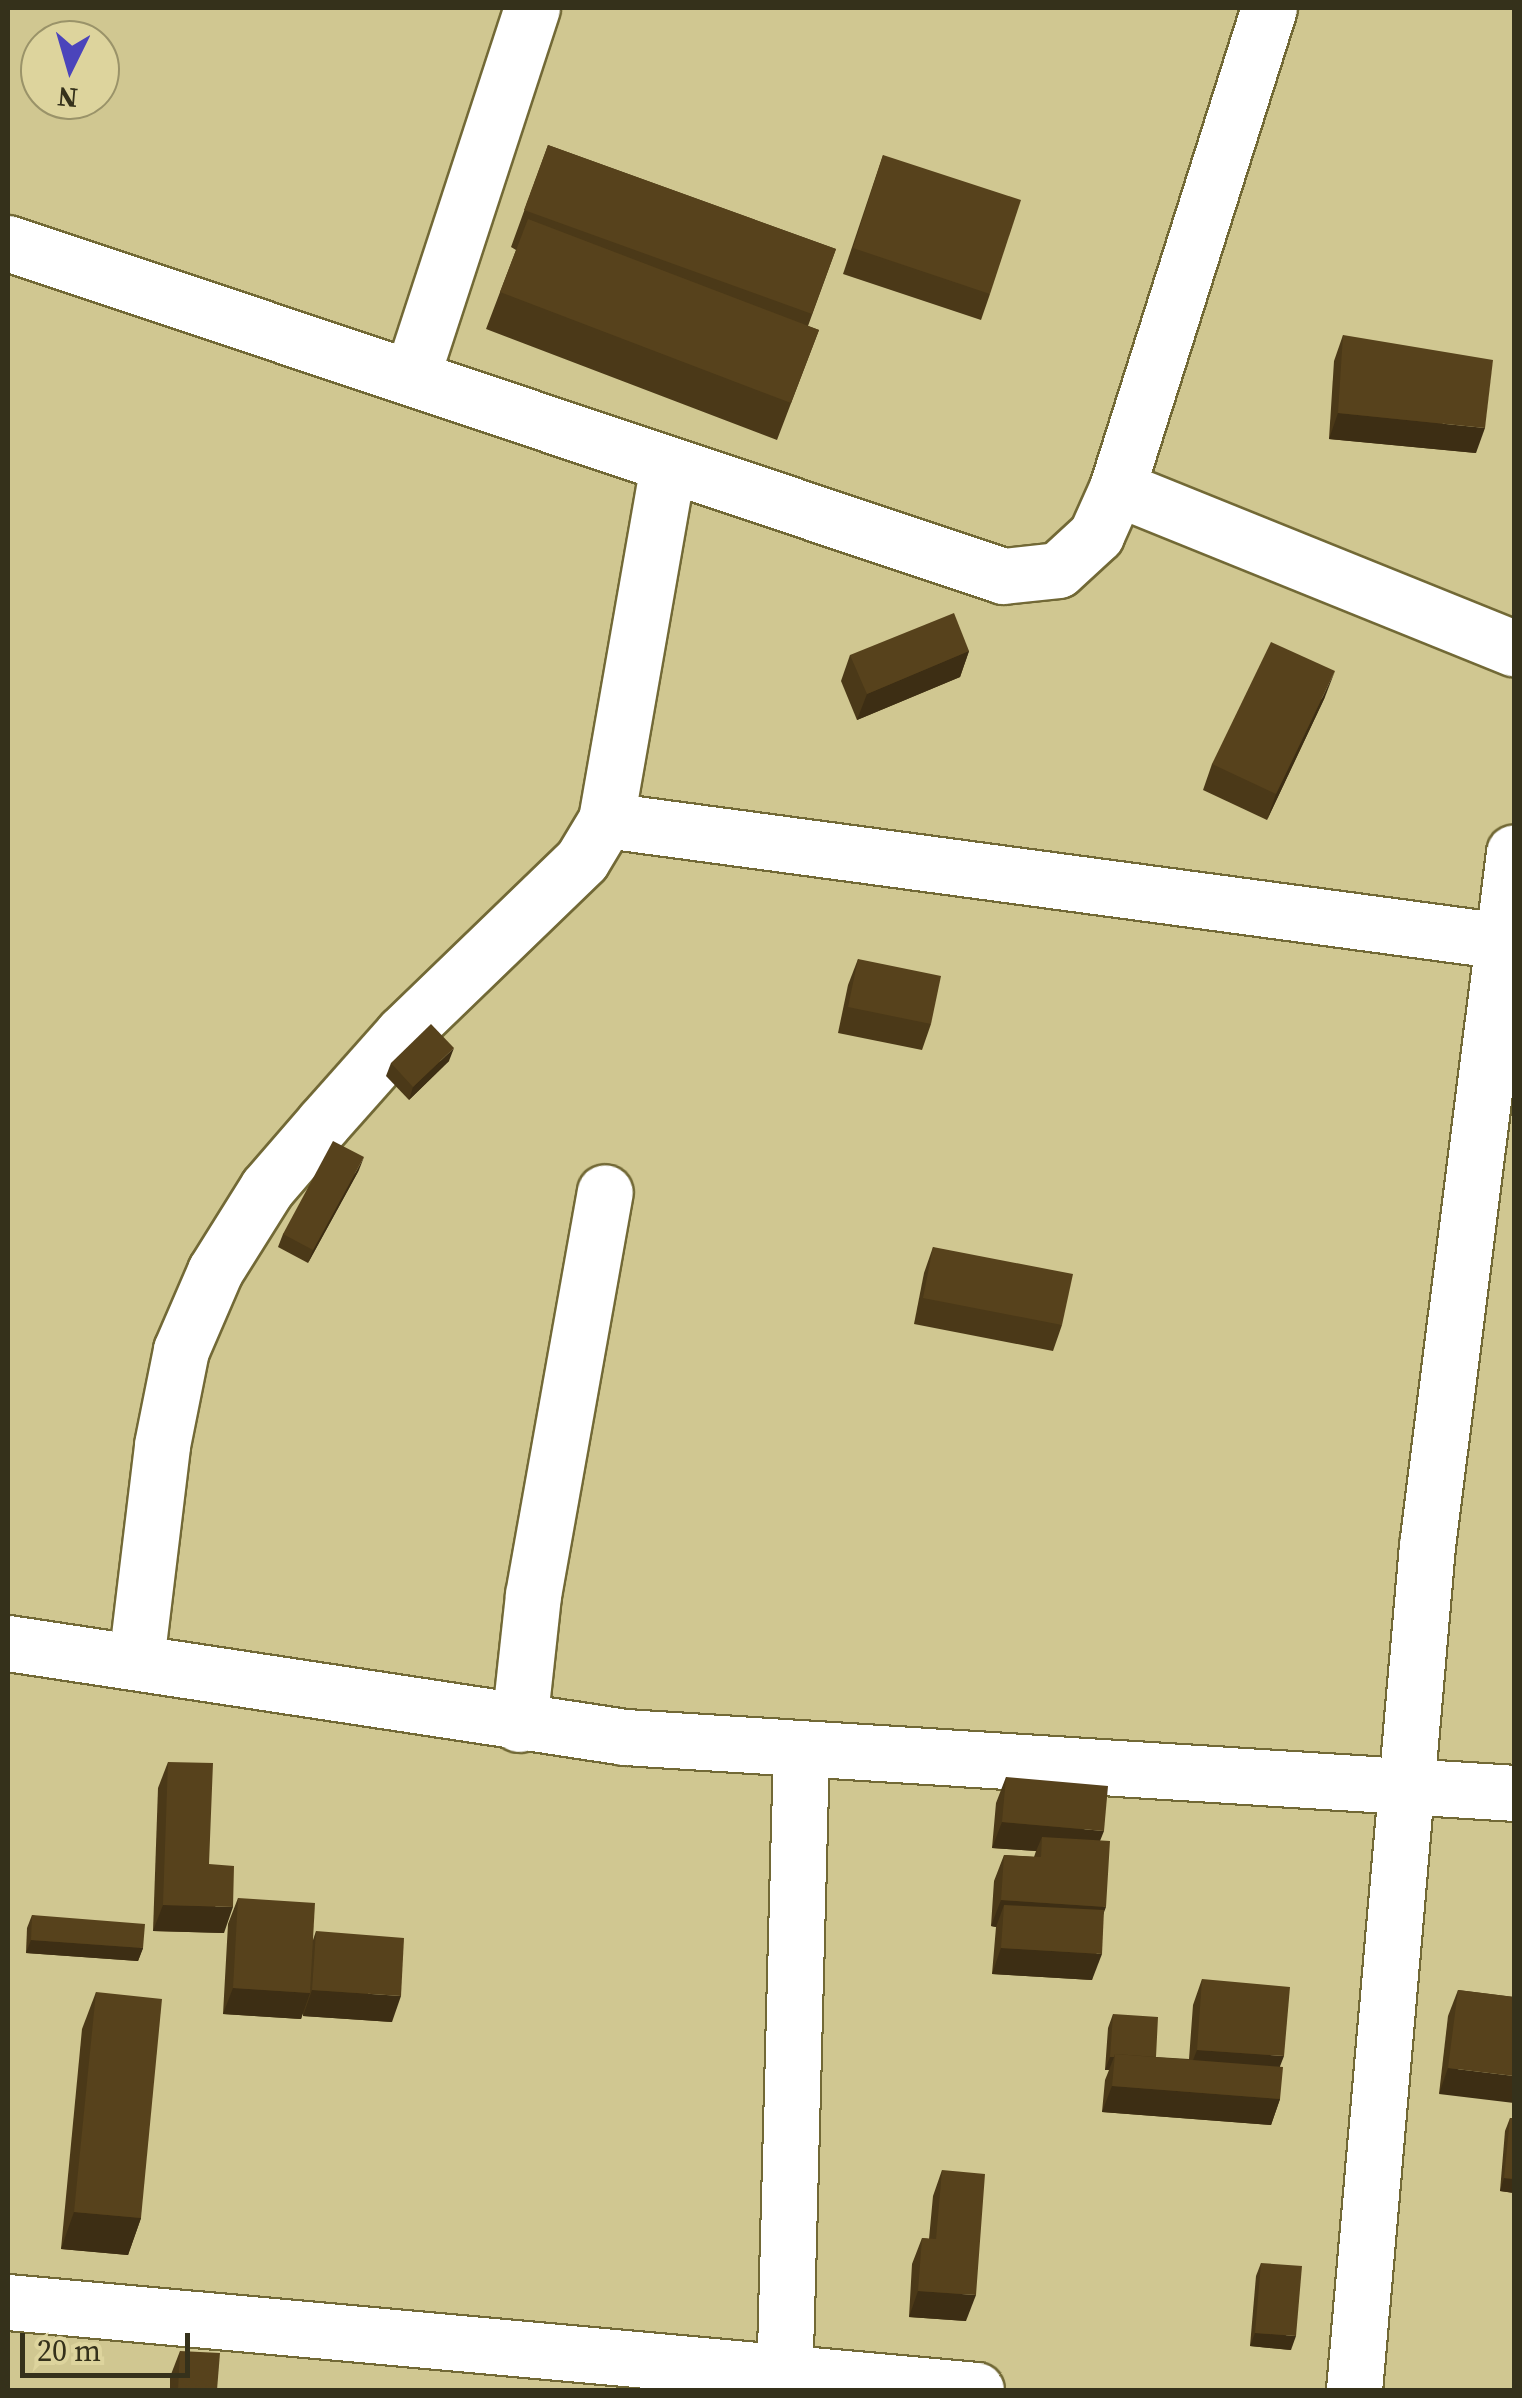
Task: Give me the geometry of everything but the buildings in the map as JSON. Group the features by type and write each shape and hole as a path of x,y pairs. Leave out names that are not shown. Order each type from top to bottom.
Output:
{"street":[{"path":"412,375 532,8"},
{"path":"8,243 412,375 668,466 1003,576 1058,570 1096,535 1117,488 1269,8"},
{"path":"136,1660 166,1426 181,1350 215,1271 267,1188 402,1034 582,860 606,820 668,466"},
{"path":"1117,488 1514,648"},
{"path":"606,820 1504,941"},
{"path":"1354,2390 1410,1785 1429,1528 1514,852"},
{"path":"519,1724 536,1576 605,1192"},
{"path":"8,1643 136,1660 519,1724 802,1749 1514,1793"},
{"path":"786,2381 802,1749"},
{"path":"8,2302 786,2381 976,2390"}]}
